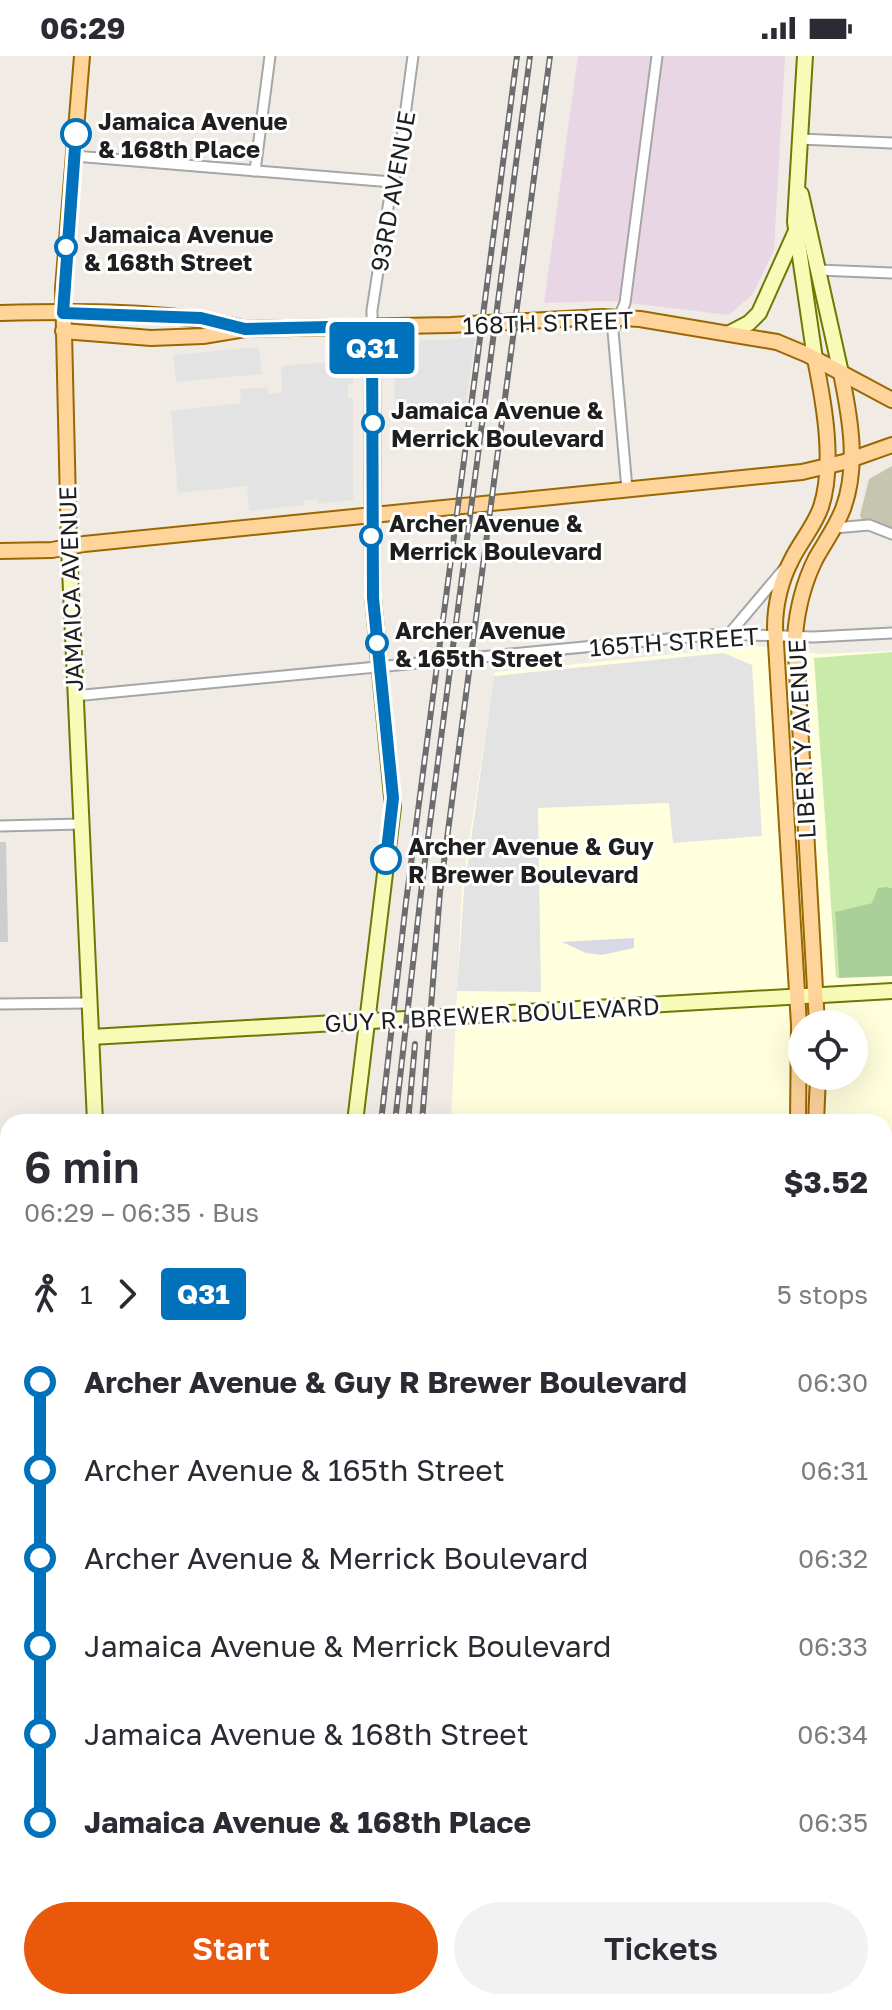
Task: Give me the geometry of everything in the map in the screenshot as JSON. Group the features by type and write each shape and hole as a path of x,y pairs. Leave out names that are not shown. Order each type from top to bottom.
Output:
{"main road":[{"name":"JAMAICA AVENUE","path":"82,56 63,331 74,696 95,1114"},
{"name":"LIBERTY AVENUE","path":"798,1114 798,997 775,635 778,598 791,560 821,507 827,466 796,231 805,56"},
{"name":"LIBERTY AVENUE","path":"798,183 841,373 852,459 850,488 834,528 808,578 795,636 817,1010"},
{"path":"730,333 749,323 761,310 796,231"},
{"name":"168TH STREET","path":"0,313 201,318 245,329"},
{"name":"168TH STREET","path":"63,331 151,338 203,336 245,329 619,317 777,342 892,400"},
{"path":"356,1114 393,807 373,598 372,326"},
{"path":"0,551 69,547 802,472 892,445"},
{"name":"GUY R. BREWER BOULEVARD","path":"91,1037 892,991"},
{"path":"816,1114 817,1090"}],"street":[{"path":"255,171 270,56"},
{"name":"93RD AVENUE","path":"372,326 372,310 392,182 398,168 413,56"},
{"path":"627,489 613,331 625,303 657,56"},
{"path":"800,139 892,143"},
{"path":"74,156 392,182"},
{"path":"818,270 892,273"},
{"path":"834,528 869,525 892,534"},
{"name":"LIBERTY AVENUE","path":"730,633 791,560"},
{"name":"165TH STREET","path":"74,696 730,633 795,636 892,633"},
{"path":"0,826 81,824"},
{"path":"0,1004 89,1003"},
{"path":"0,1733 0,1742"}],"shaded area":[{"path":"578,56 785,56 774,250 753,294 729,315 612,301 544,303"},
{"path":"475,338 464,416 395,416 394,342"},
{"path":"259,347 262,374 176,382 173,355"},
{"path":"352,360 353,384 348,385 348,398 353,398 353,500 319,504 318,499 304,501 304,505 249,511 247,486 178,493 171,411 241,403 240,389 267,387 268,394 282,392 281,366"},
{"path":"892,466 892,527 862,520 860,515 869,479"},
{"path":"756,646 819,654 892,651 892,1114 451,1114 462,889 495,672"},
{"path":"724,653 752,665 762,836 673,843 669,803 538,808 541,992 457,991 464,890 494,676"},
{"path":"0,842 6,842 8,942 0,942"},
{"path":"634,938 634,948 602,955 586,953 562,942"}],"green space":[{"path":"892,652 892,888 887,887 872,903 835,913 839,978 836,977 814,658"},
{"path":"878,888 892,888 892,976 839,978 835,912 872,903"}],"railway":[{"path":"382,1114 406,902 517,56"},
{"path":"396,1114 422,884 530,56"},
{"path":"423,1114 440,892 550,56"},
{"path":"409,1114 415,1044"}],"bus line":[{"name":"Q31","path":"76,134 63,313 201,318 245,329 372,326 373,598 393,798 386,859"}],"place":[{"name":"Jamaica Avenue & 168th Place","path":"76,134"},
{"name":"Jamaica Avenue & 168th Street","path":"66,247"},
{"name":"Jamaica Avenue & Merrick Boulevard","path":"373,423"},
{"name":"Archer Avenue & Merrick Boulevard","path":"371,536"},
{"name":"Archer Avenue & 165th Street","path":"377,643"},
{"name":"Archer Avenue & Guy R Brewer Boulevard","path":"386,859"}]}
